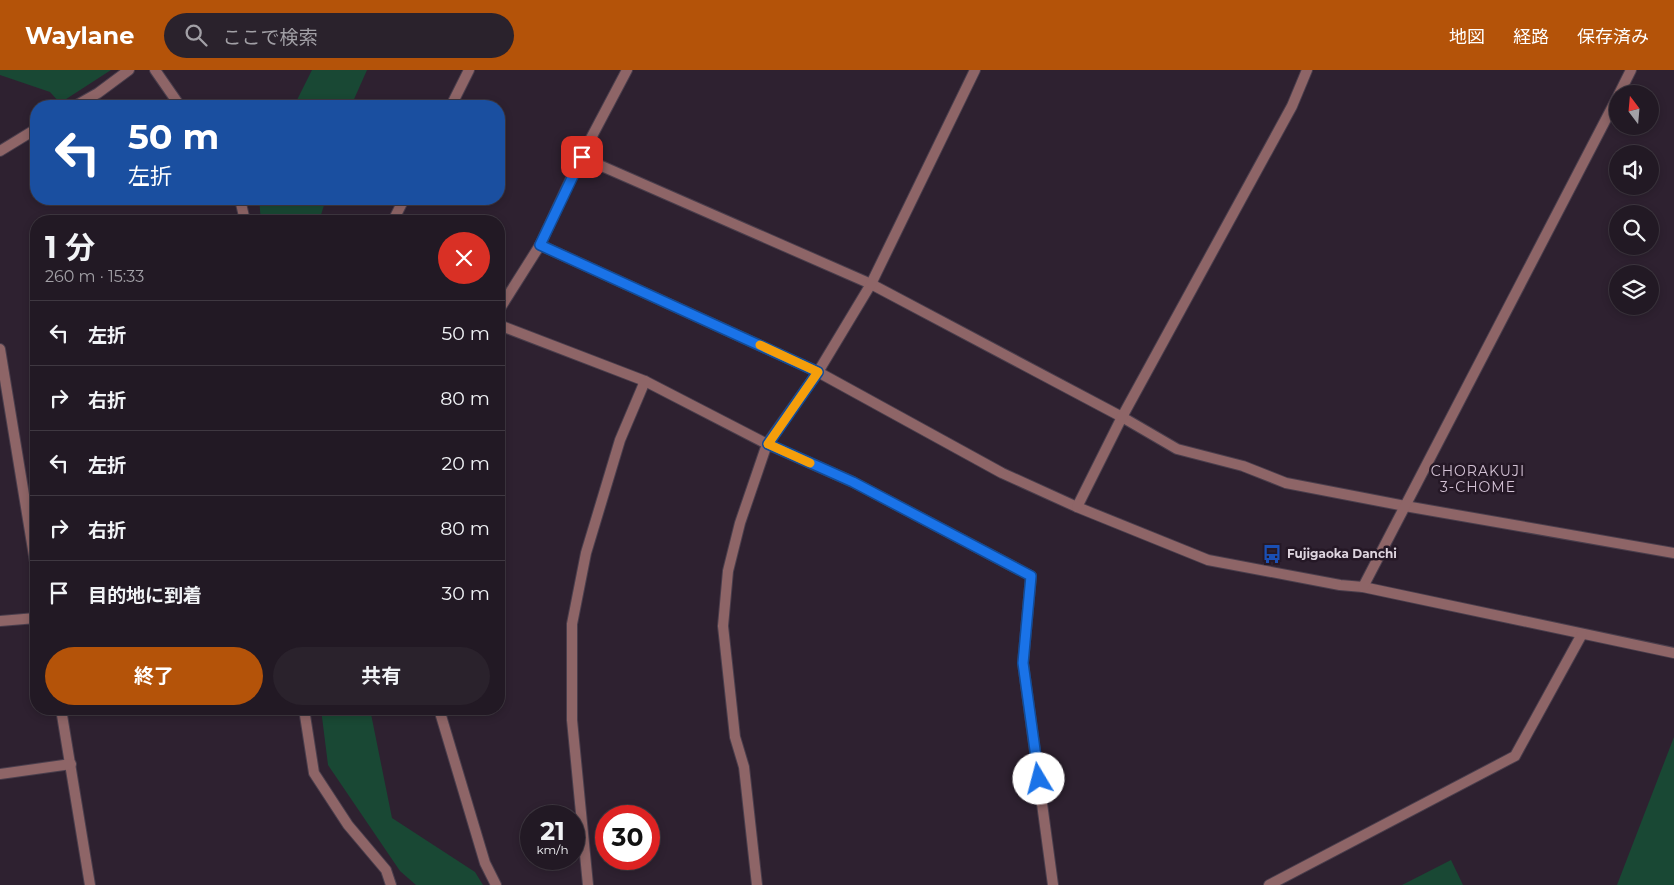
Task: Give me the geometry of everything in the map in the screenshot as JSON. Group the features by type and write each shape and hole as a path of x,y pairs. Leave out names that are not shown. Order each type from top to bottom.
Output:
{"street":[{"path":"86,100 129,70"},
{"path":"155,70 176,100"},
{"path":"454,100 469,70"},
{"path":"505,300 540,245 582,157 627,70"},
{"path":"757,885 744,767 735,737 723,626 728,571 740,523 768,444 818,372 871,284 975,70"},
{"path":"1077,507 1122,417 1292,106 1307,70"},
{"path":"1623,85 1631,70"},
{"path":"1363,587 1609,112"},
{"path":"0,151 30,133"},
{"path":"582,157 871,284 1177,448 1243,466 1286,483 1405,506 1674,553"},
{"path":"540,245 818,372 1002,473 1077,507 1208,560 1340,585 1363,587 1674,653"},
{"path":"505,327 645,381 768,444 853,482 1031,576 1023,663 1053,885"},
{"path":"0,349 30,532"},
{"path":"588,885 572,720 572,624 586,553 620,440 645,381"},
{"path":"0,621 30,618"},
{"path":"1269,885 1515,756 1582,634"},
{"path":"62,715 90,885"},
{"path":"305,715 314,773 348,825 386,870 391,885"},
{"path":"441,715 485,864 496,885"},
{"path":"0,774 71,764"}],"green space":[{"path":"0,70 111,70 65,100 57,100 50,92 0,75"},
{"path":"312,70 367,70 354,100 297,100"},
{"path":"260,205 324,205 321,215 260,215"},
{"path":"322,715 371,715 392,818 475,872 483,885 416,885 400,871 328,765"},
{"path":"1674,737 1674,885 1617,885"},
{"path":"1451,860 1463,885 1402,885"}],"slow traffic":[{"path":"760,345 818,372 768,444 810,463"}],"place":[{"name":"Fujigaoka Danchi","path":"1272,554"}],"district":[{"name":"CHORAKUJI 3-CHOME","path":"1478,480"}],"route":[{"path":"582,157 540,245 818,372 768,444 853,482 1031,576 1023,663 1039,779"}]}
